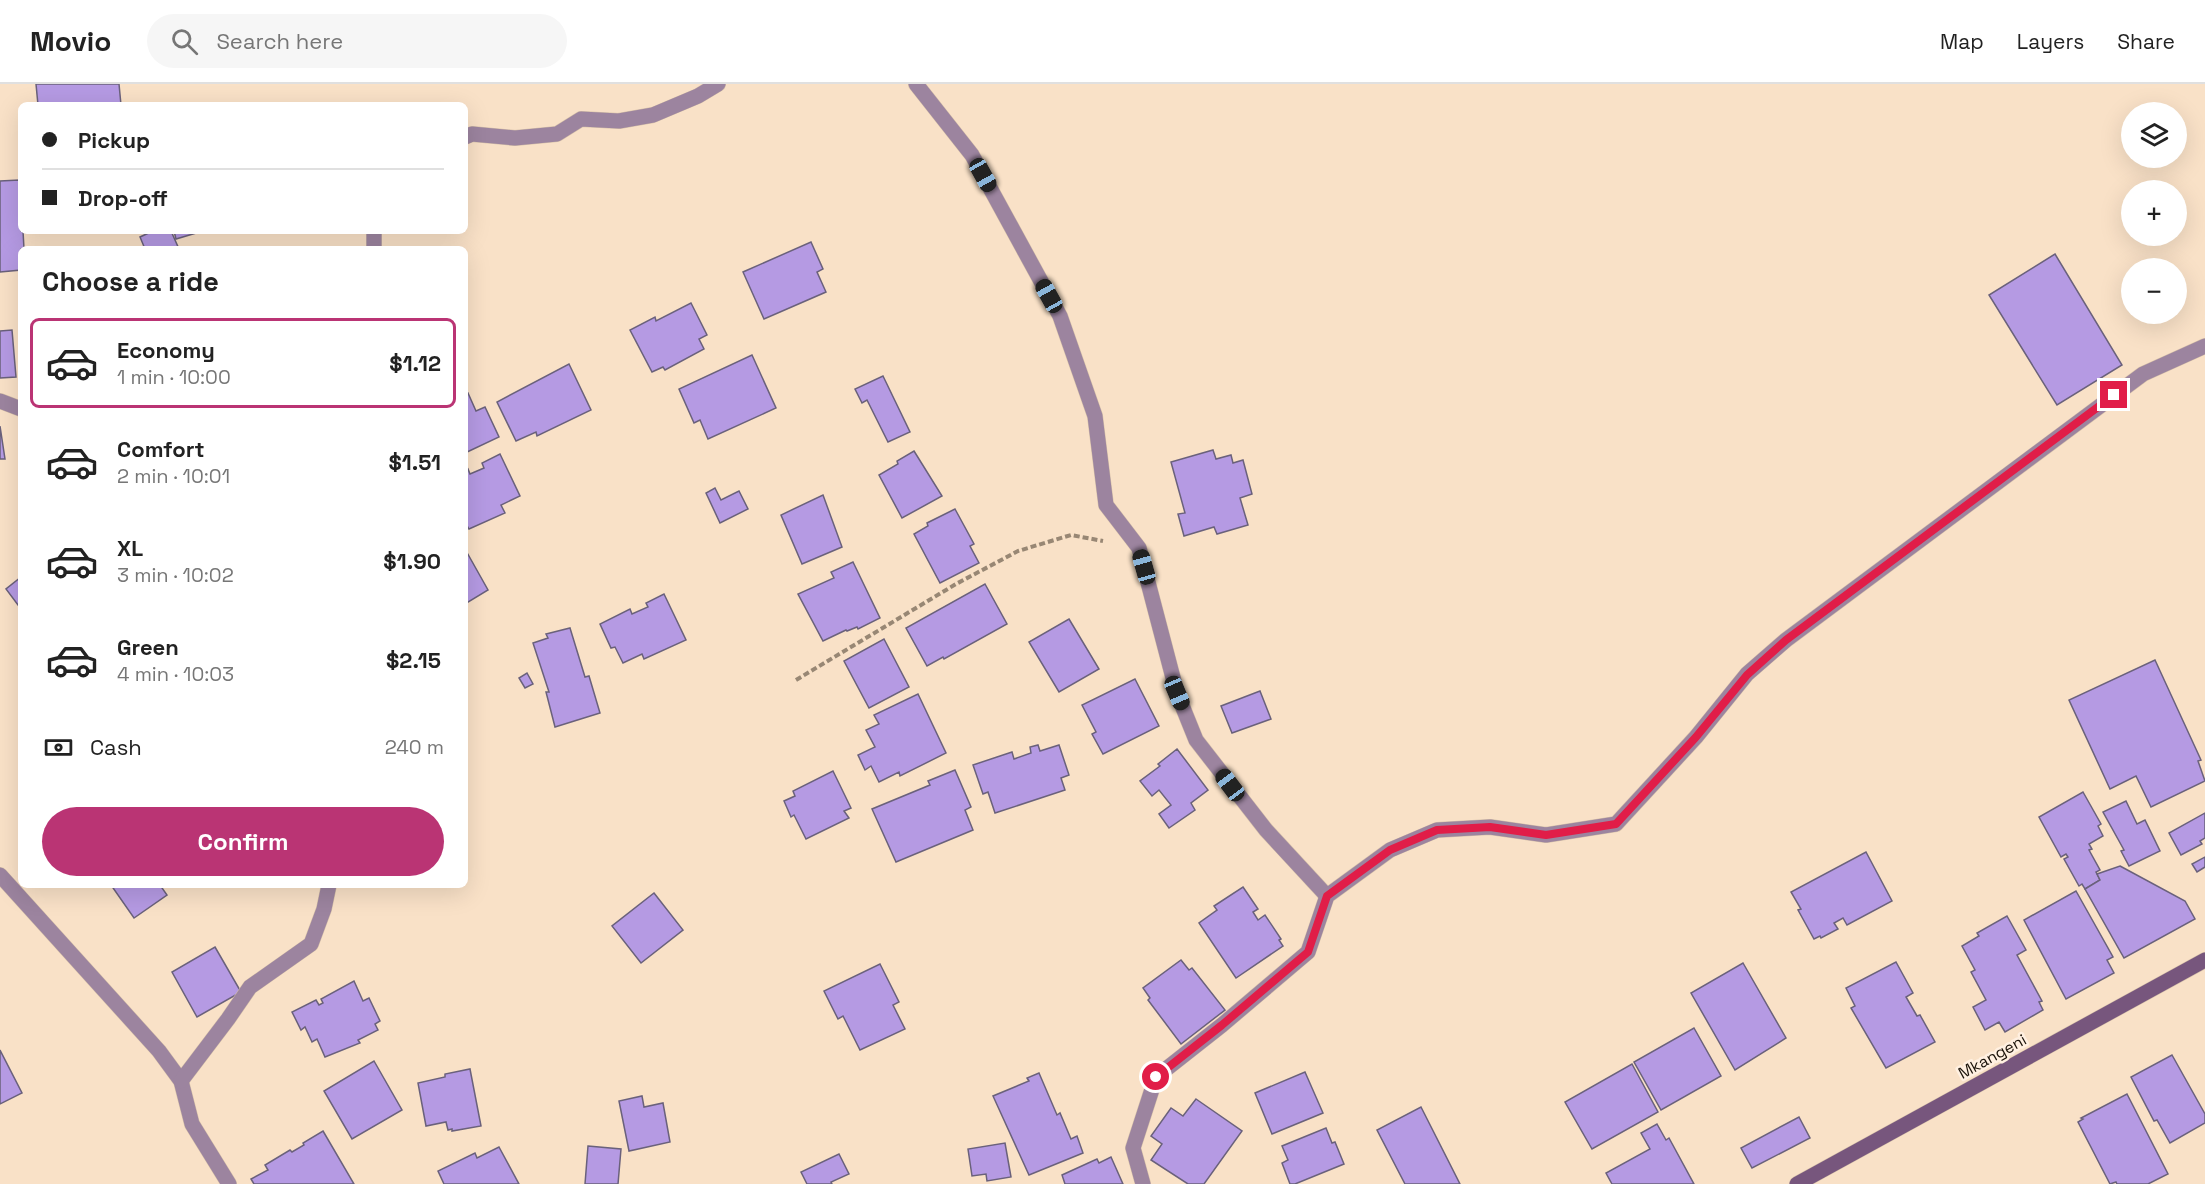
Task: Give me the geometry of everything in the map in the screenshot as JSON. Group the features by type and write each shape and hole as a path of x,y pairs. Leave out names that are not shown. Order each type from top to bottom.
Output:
{"street":[{"path":"468,136 472,134 515,138 557,134 580,119 619,121 653,115 698,96 718,84"},
{"path":"916,84 972,155 1060,316 1095,416 1106,505 1139,548 1177,693 1196,740 1266,830 1327,896"},
{"path":"1143,1184 1133,1148 1156,1077 1308,952 1327,896 1390,850 1437,830 1490,827 1546,835 1616,824 1696,737 1747,675 1786,640 2143,374 2205,346"},
{"path":"0,401 18,408"},
{"path":"0,874 152,1043 181,1081 192,1124 229,1184"},
{"path":"181,1081 250,987 311,944 329,888"},
{"name":"Mkangeni","path":"1797,1184 2205,960"}],"path":[{"path":"796,680 956,584 1018,551 1071,535 1139,548"}],"building":[{"path":"36,84 119,84 121,102 38,102"},
{"path":"18,180 18,234 23,234 24,246 18,246 18,270 0,272 0,181"},
{"path":"146,234 172,234 178,246 144,246 140,237"},
{"path":"175,234 193,234 176,239"},
{"path":"811,242 823,269 817,272 826,292 764,319 743,272"},
{"path":"2055,254 2122,365 2057,405 1989,295"},
{"path":"691,303 707,335 699,339 704,349 665,370 663,367 652,372 630,330 655,317 656,321"},
{"path":"12,330 16,377 0,378 0,331"},
{"path":"752,355 776,408 708,439 700,420 694,423 679,389"},
{"path":"569,364 591,410 537,436 536,432 516,441 497,402"},
{"path":"883,376 910,432 888,442 867,400 862,403 855,389"},
{"path":"468,393 476,411 485,407 499,437 468,452"},
{"path":"0,426 5,459 0,459"},
{"path":"1213,450 1216,459 1231,455 1233,463 1243,460 1252,494 1240,498 1248,525 1217,534 1214,527 1184,536 1178,514 1185,513 1171,462"},
{"path":"914,451 942,496 902,518 879,475"},
{"path":"500,454 520,496 501,505 505,513 469,529 468,469 470,474 484,468 482,463"},
{"path":"715,488 721,500 739,491 748,509 720,523 706,493"},
{"path":"823,495 842,547 802,564 781,515"},
{"path":"955,509 974,544 970,546 979,563 940,583 914,534 928,526 927,523"},
{"path":"468,554 488,590 468,602"},
{"path":"853,562 880,618 858,629 857,627 846,630 823,641 798,594 834,578 831,572"},
{"path":"18,579 18,605 6,589"},
{"path":"985,584 1007,624 927,666 906,628"},
{"path":"664,594 686,640 644,659 642,654 623,663 615,647 611,648 600,624 630,609 632,614 648,607 646,603"},
{"path":"1069,619 1099,669 1059,692 1029,642"},
{"path":"570,628 585,677 589,676 600,713 555,727 546,692 549,692 533,643 548,638 546,634"},
{"path":"884,639 909,687 869,708 844,661"},
{"path":"2155,660 2201,760 2198,761 2205,781 2151,807 2136,776 2110,789 2069,700"},
{"path":"527,673 533,684 525,688 519,678"},
{"path":"1135,679 1159,726 1103,754 1092,734 1096,732 1082,705"},
{"path":"1260,691 1271,719 1232,733 1221,706"},
{"path":"918,694 946,753 900,776 899,772 879,782 871,766 865,770 858,755 875,747 866,730 879,724 874,715"},
{"path":"1038,745 1040,751 1059,745 1069,775 1061,778 1065,790 995,813 988,792 983,794 973,765 1012,752 1014,759 1031,753 1030,747"},
{"path":"1177,749 1208,790 1191,803 1195,810 1169,828 1159,814 1171,805 1159,790 1152,796 1140,781"},
{"path":"955,770 971,807 965,810 973,830 896,862 872,809 930,785 928,781"},
{"path":"833,771 851,808 844,811 849,818 806,839 794,815 791,817 784,801 795,796 793,791"},
{"path":"2083,792 2101,824 2098,826 2103,836 2089,844 2092,849 2089,850 2100,870 2096,872 2100,880 2085,889 2082,884 2079,886 2064,859 2068,857 2066,854 2061,857 2039,817"},
{"path":"2126,801 2137,824 2145,820 2160,851 2129,866 2121,851 2124,850 2103,812"},
{"path":"2205,813 2205,838 2200,841 2202,844 2181,855 2169,833"},
{"path":"1866,852 1892,901 1847,925 1843,918 1834,923 1838,929 1814,939 1791,892"},
{"path":"2205,857 2205,867 2197,872 2192,864"},
{"path":"2120,866 2185,901 2195,919 2124,958 2085,889 2100,880 2097,874"},
{"path":"1243,887 1258,909 1253,912 1258,920 1265,915 1283,946 1236,978 1199,923 1217,910 1214,906"},
{"path":"113,888 162,888 167,895 134,918"},
{"path":"2076,891 2113,957 2107,960 2114,973 2066,999 2024,920"},
{"path":"654,893 683,930 641,963 612,926"},
{"path":"2007,916 2026,950 2017,955 2042,1001 2039,1002 2043,1010 2005,1032 1999,1022 1985,1030 1973,1007 1986,1000 1971,972 1975,970 1962,946 1979,936 1977,933"},
{"path":"215,947 241,992 197,1017 172,972"},
{"path":"1181,960 1189,970 1192,968 1225,1010 1181,1044 1148,1000 1150,998 1143,988"},
{"path":"1896,962 1913,993 1906,997 1917,1016 1920,1015 1935,1042 1886,1068 1851,1008 1855,1006 1846,988"},
{"path":"1743,963 1786,1038 1735,1070 1691,993"},
{"path":"880,964 899,1002 893,1005 905,1029 860,1050 843,1016 838,1019 824,991"},
{"path":"354,981 363,1001 369,998 380,1021 375,1024 378,1030 358,1040 360,1043 325,1057 317,1039 312,1042 305,1027 301,1030 292,1012 316,1000 319,1005 323,1003 321,999"},
{"path":"1694,1028 1721,1076 1661,1110 1634,1062"},
{"path":"0,1050 22,1093 0,1104"},
{"path":"2172,1055 2205,1114 2205,1123 2170,1143 2157,1120 2154,1121 2131,1077"},
{"path":"374,1061 402,1110 352,1139 324,1091"},
{"path":"1632,1064 1658,1112 1592,1149 1565,1102"},
{"path":"470,1069 481,1126 452,1131 452,1129 448,1130 446,1122 426,1126 418,1083"},
{"path":"1305,1072 1323,1113 1272,1134 1255,1093"},
{"path":"1039,1073 1057,1115 1060,1113 1071,1139 1077,1136 1083,1153 1029,1175 993,1096 1029,1081 1027,1078"},
{"path":"2127,1094 2168,1174 2148,1184 2117,1184 2116,1182 2110,1184 2078,1122 2083,1119 2081,1118"},
{"path":"642,1096 644,1107 663,1103 670,1142 629,1151 619,1101"},
{"path":"1196,1099 1242,1131 1204,1184 1188,1184 1151,1160 1162,1144 1151,1136 1171,1108 1183,1116"},
{"path":"1421,1107 1460,1184 1405,1184 1377,1130"},
{"path":"1799,1117 1810,1138 1752,1168 1741,1148"},
{"path":"1657,1124 1666,1140 1669,1138 1694,1184 1612,1184 1606,1173 1650,1149 1641,1133"},
{"path":"1326,1128 1344,1164 1290,1184 1282,1163 1288,1160 1282,1146"},
{"path":"323,1131 354,1184 254,1184 251,1179 268,1170 265,1165 290,1150 292,1152 304,1145 303,1143"},
{"path":"1005,1143 1011,1177 987,1181 986,1174 972,1176 968,1149"},
{"path":"588,1146 621,1149 618,1184 585,1184"},
{"path":"499,1147 519,1184 444,1184 438,1171 475,1153 477,1158"},
{"path":"839,1154 849,1174 831,1182 832,1184 807,1184 801,1172"},
{"path":"1111,1157 1123,1184 1065,1184 1062,1175 1097,1159 1099,1163"}],"route":[{"path":"1156,1077 1308,952 1327,896 1390,850 1437,830 1490,827 1546,835 1616,824 1696,737 1747,675 1786,640 2114,395"}]}
